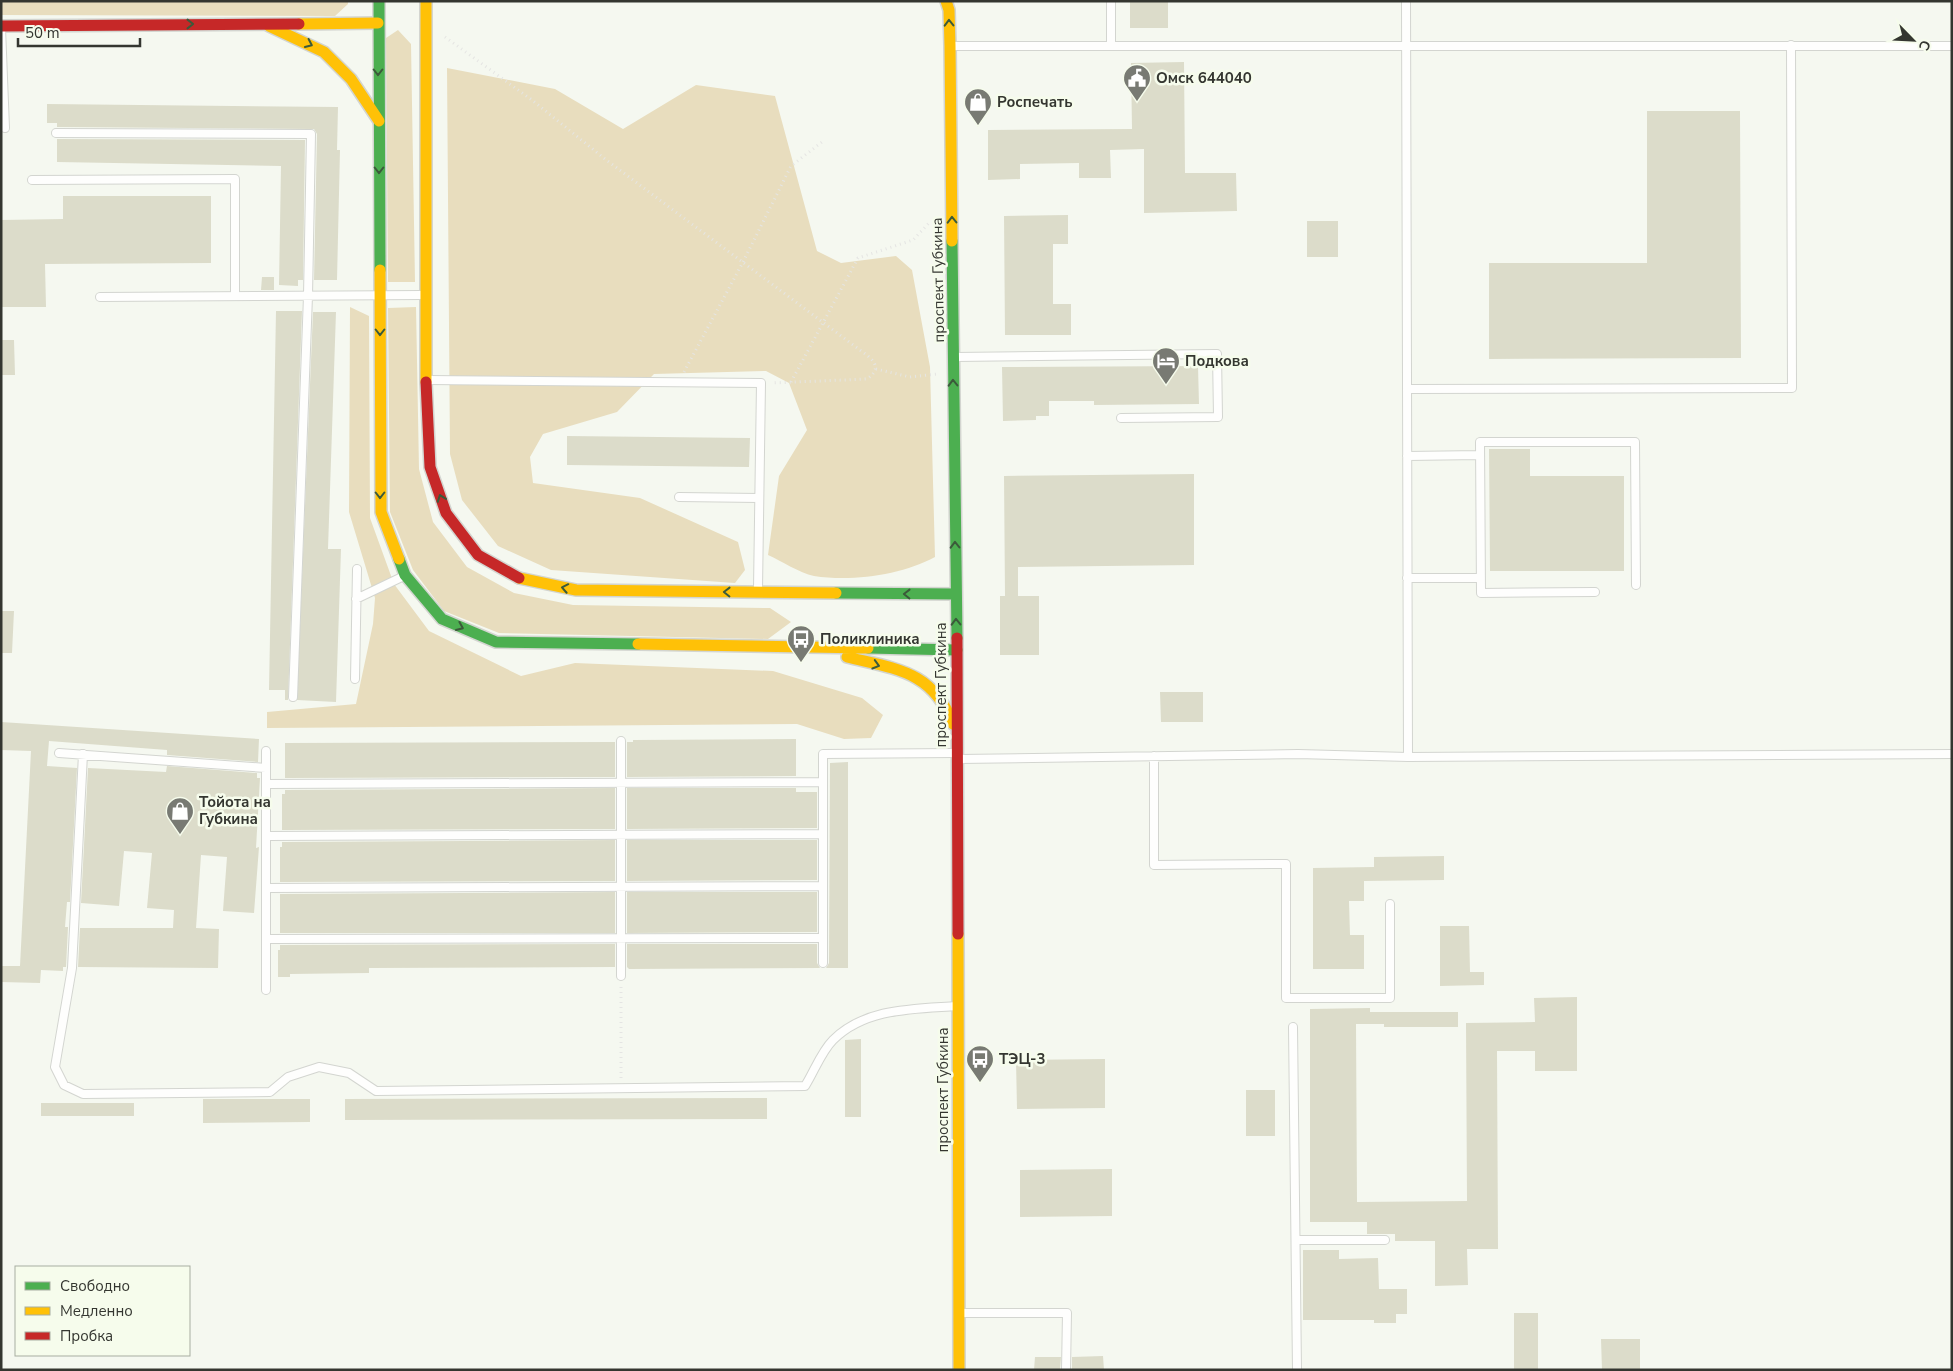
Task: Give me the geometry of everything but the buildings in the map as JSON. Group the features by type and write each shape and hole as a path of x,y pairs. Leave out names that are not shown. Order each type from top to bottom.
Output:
{"main road":[{"path":"379,1 380,512 405,575 442,619 496,642 957,650"},
{"path":"426,1 426,380 430,467 446,513 478,555 520,579 576,590 956,594"},
{"name":"проспект Губкина","path":"946,1 949,10 950,46 957,650 959,1370"},
{"path":"1,26 378,23"},
{"path":"265,24 324,52 351,80 379,121"},
{"path":"812,648 905,673 931,685 949,707 957,739"}],"lane":[{"path":"1110,1 1110,46"},
{"path":"1406,1 1408,757"},
{"path":"1,26 5,128"},
{"path":"1407,389 1792,388 1791,45"},
{"path":"950,46 1952,46"},
{"path":"56,133 311,134 308,296 293,697"},
{"path":"32,180 235,179 235,296"},
{"path":"100,296 426,295"},
{"path":"953,357 1217,354 1218,417 1122,418"},
{"path":"426,380 761,383 758,592"},
{"path":"1596,592 1481,593 1480,442 1635,442 1636,585"},
{"path":"1407,456 1480,455"},
{"path":"679,497 759,498"},
{"path":"354,679 357,569"},
{"path":"356,599 405,575"},
{"path":"1407,578 1480,578"},
{"path":"621,741 621,976"},
{"path":"266,751 266,990"},
{"path":"59,753 266,768"},
{"path":"83,754 72,968 55,1067 64,1085 83,1094 270,1092 288,1077 319,1067 349,1073 376,1091 806,1086 832,1041 858,1021 898,1010 958,1006"},
{"path":"823,963 823,754 1154,756 1298,754 1408,757 1952,754"},
{"path":"1154,756 1154,865 1286,864 1286,998 1390,998 1390,904"},
{"path":"266,784 823,782"},
{"path":"266,836 823,834"},
{"path":"266,888 823,886"},
{"path":"266,940 823,938"},
{"path":"1293,1027 1297,1370"},
{"path":"1296,1240 1385,1240"},
{"path":"959,1313 1067,1313 1066,1370"}],"path":[{"path":"426,30 451,40 532,100 605,159 824,322 873,361 876,369 874,374 868,379 761,383"},
{"path":"678,382 744,262 791,166 822,142"},
{"path":"792,382 858,258 913,240 929,223"},
{"path":"876,369 910,377 953,372"},
{"path":"621,976 621,1088"}],"shaded area":[{"path":"1,1 348,1 348,4 335,16 1,15"},
{"path":"398,30 411,44 415,282 388,282 386,38"},
{"path":"447,68 555,89 623,129 696,85 775,96 817,251 841,263 896,256 912,270 930,367 935,557 892,573 876,576 829,578 814,576 797,570 768,555 779,476 807,430 789,383 766,371 654,374 617,412 543,434 530,457 533,483 640,498 738,542 745,570 735,583 551,570 498,546 462,500 450,454"},
{"path":"350,307 369,316 370,518 394,584 429,631 521,676 575,663 773,671 862,698 883,715 871,738 844,739 797,724 267,728 267,712 356,704 373,624 375,598 349,512"},
{"path":"416,307 419,469 433,522 467,567 514,593 573,605 770,608 791,622 768,639 499,633 444,611 413,570 390,512 388,308"}],"traffic: fast":[{"path":"379,1 380,270"},
{"path":"952,241 957,638"},
{"path":"399,559 405,575 442,619 496,642 638,644"},
{"path":"836,593 956,594"},
{"path":"868,648 957,650"}],"traffic: slow":[{"path":"426,1 426,382"},
{"path":"946,1 949,10 950,46 952,241"},
{"path":"299,24 378,23"},
{"path":"269,26 324,52 351,79 379,121"},
{"path":"380,270 381,512 399,559"},
{"path":"519,578 576,590 836,593"},
{"path":"638,644 868,648"},
{"path":"847,657 897,669 924,683 945,706 953,724"},
{"path":"958,934 959,1370"}],"traffic: jam":[{"path":"1,26 299,24"},
{"path":"426,382 430,467 446,513 478,555 519,578"},
{"path":"957,638 958,934"}],"place":[{"name":"Омск 644040","path":"1137,102"},
{"name":"Роспечать","path":"978,126"},
{"name":"Подкова","path":"1166,385"},
{"name":"Поликлиника","path":"801,663"},
{"name":"Тойота на Губкина","path":"180,835"},
{"name":"ТЭЦ-3","path":"980,1083"}]}
